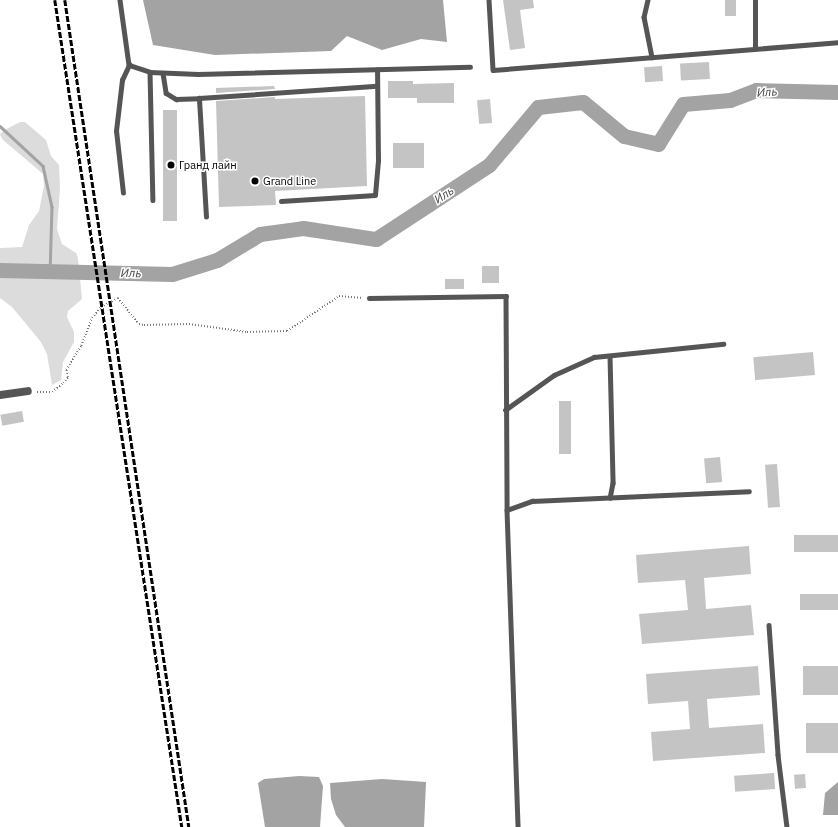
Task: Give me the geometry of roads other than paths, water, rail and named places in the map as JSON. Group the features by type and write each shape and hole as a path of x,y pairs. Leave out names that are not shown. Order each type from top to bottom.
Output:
{"street":[{"path":"0,395 28,392"}],"lane":[{"path":"120,0 129,65 122,80 116,131 123,193"},
{"path":"489,0 493,70 838,42"},
{"path":"648,0 644,18 652,57"},
{"path":"754,49 755,0"},
{"path":"129,65 150,72 163,73 470,67"},
{"path":"282,201 375,195 378,161 377,70"},
{"path":"150,72 153,200"},
{"path":"163,73 166,93 176,98 199,98 377,86"},
{"path":"199,98 206,217"},
{"path":"369,298 506,296 505,410 507,510 518,827"},
{"path":"505,410 554,375 594,357 722,344"},
{"path":"610,356 613,483 610,498"},
{"path":"507,510 532,501 749,491"},
{"path":"769,625 778,755 787,827"}],"waterway":[{"name":"Иль","path":"0,270 172,274 217,260 260,234 303,228 376,239 489,165 538,107 583,102 624,136 658,144 683,104 730,100 756,90 838,92"},
{"path":"0,126 43,166 52,207 50,273"}],"railway":[{"path":"55,0 182,827"},
{"path":"65,0 189,827"}],"place":[{"name":"Гранд лайн","path":"171,165"},
{"name":"Grand Line","path":"255,181"}]}
